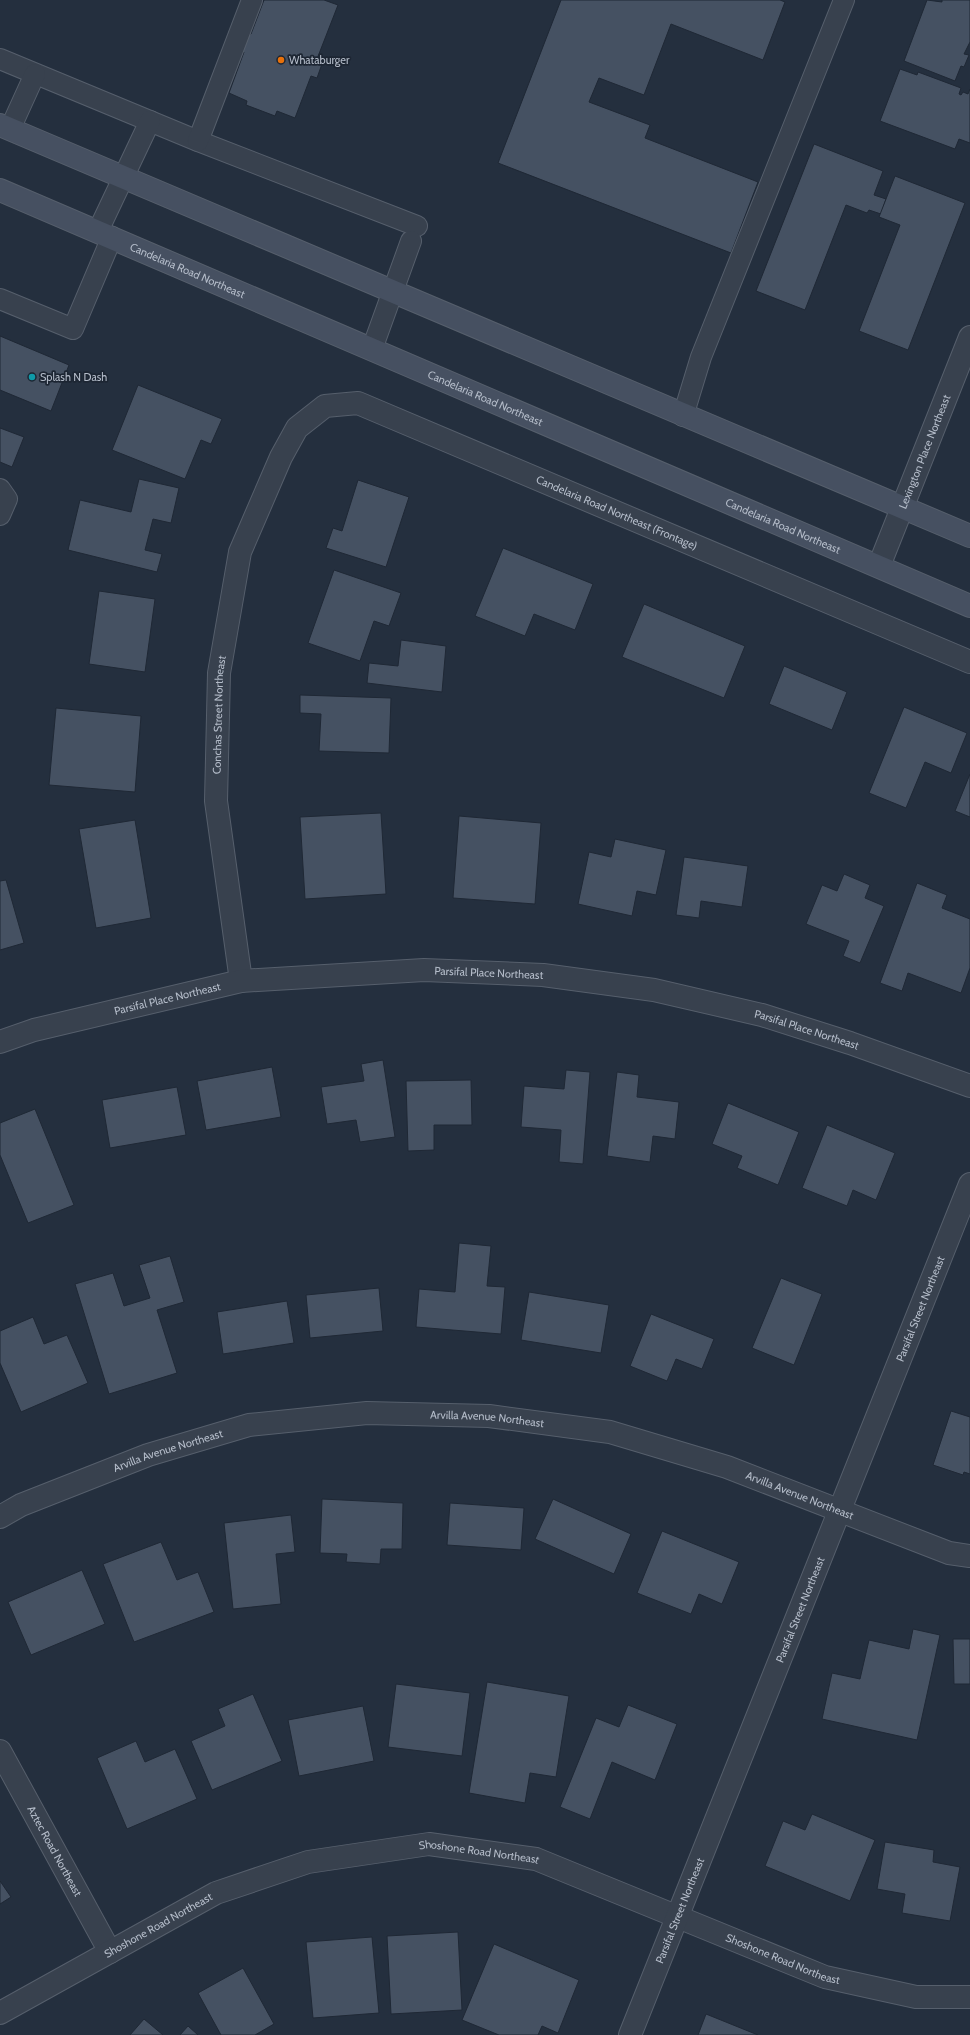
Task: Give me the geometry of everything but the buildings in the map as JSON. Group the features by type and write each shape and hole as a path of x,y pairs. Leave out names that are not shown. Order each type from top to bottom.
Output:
{"main road":[{"path":"5,127 902,509 970,536"},
{"name":"Candelaria Road Northeast","path":"0,190 970,606"}],"street":[{"name":"Lexington Place Northeast","path":"879,566 970,337"},
{"name":"Candelaria Road Northeast (Frontage)","path":"281,458 297,428 325,406 358,403 970,662"},
{"name":"Conchas Street Northeast","path":"241,981 216,801 219,673 240,552 281,458"},
{"name":"Parsifal Place Northeast","path":"0,1042 34,1030 241,981 424,970 543,975 654,990 762,1015 850,1043 970,1086"},
{"name":"Parsifal Street Northeast","path":"630,2035 970,1184"},
{"name":"Arvilla Avenue Northeast","path":"0,1517 20,1505 148,1455 249,1425 367,1413 489,1416 610,1432 728,1467 949,1553 970,1556"},
{"name":"Aztec Road Northeast","path":"0,1751 110,1952"},
{"name":"Shoshone Road Northeast","path":"0,2013 216,1893 308,1862 429,1844 536,1859 825,1977 916,1997 970,1997"}],"lane":[{"path":"198,141 252,0"},
{"path":"683,416 702,357 844,0"},
{"path":"0,59 198,141 414,234 372,349"},
{"path":"5,127 36,74"},
{"path":"0,299 73,329 123,177 150,121"},
{"path":"0,489 7,500 0,515"}],"place":[{"name":"Whataburger","path":"281,60"},
{"name":"Splash N Dash","path":"32,377"}]}
